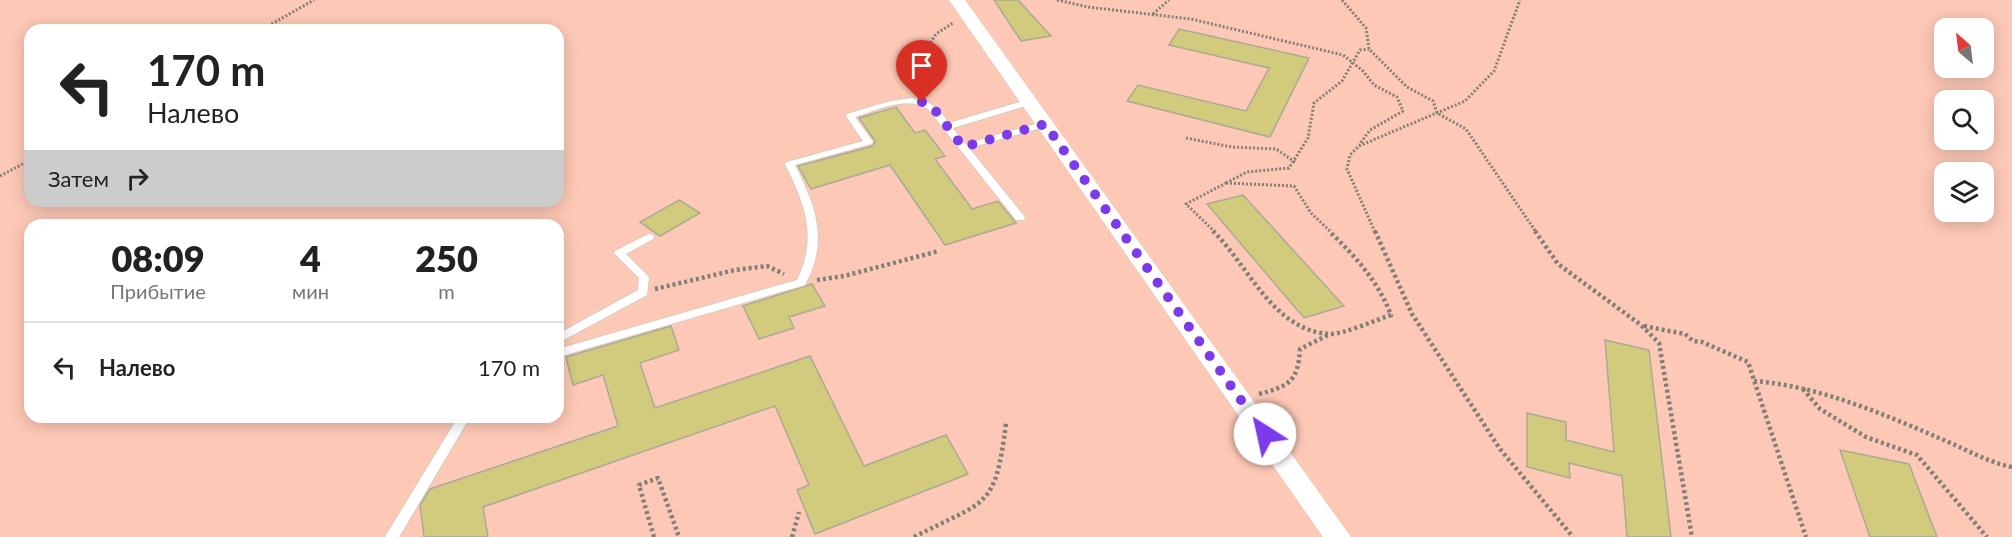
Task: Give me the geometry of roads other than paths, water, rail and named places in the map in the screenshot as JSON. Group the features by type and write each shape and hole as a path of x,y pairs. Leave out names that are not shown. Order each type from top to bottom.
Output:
{"street":[{"path":"962,7 1338,537"}],"lane":[{"path":"564,351 801,282 812,265 814,237 808,200 790,164 868,142 850,116 897,102 922,102 931,105 1020,218"},
{"path":"947,127 1029,102"},
{"path":"963,147 1045,124"},
{"path":"564,336 643,292 645,277 619,253 649,237"},
{"path":"392,537 461,423"}]}
